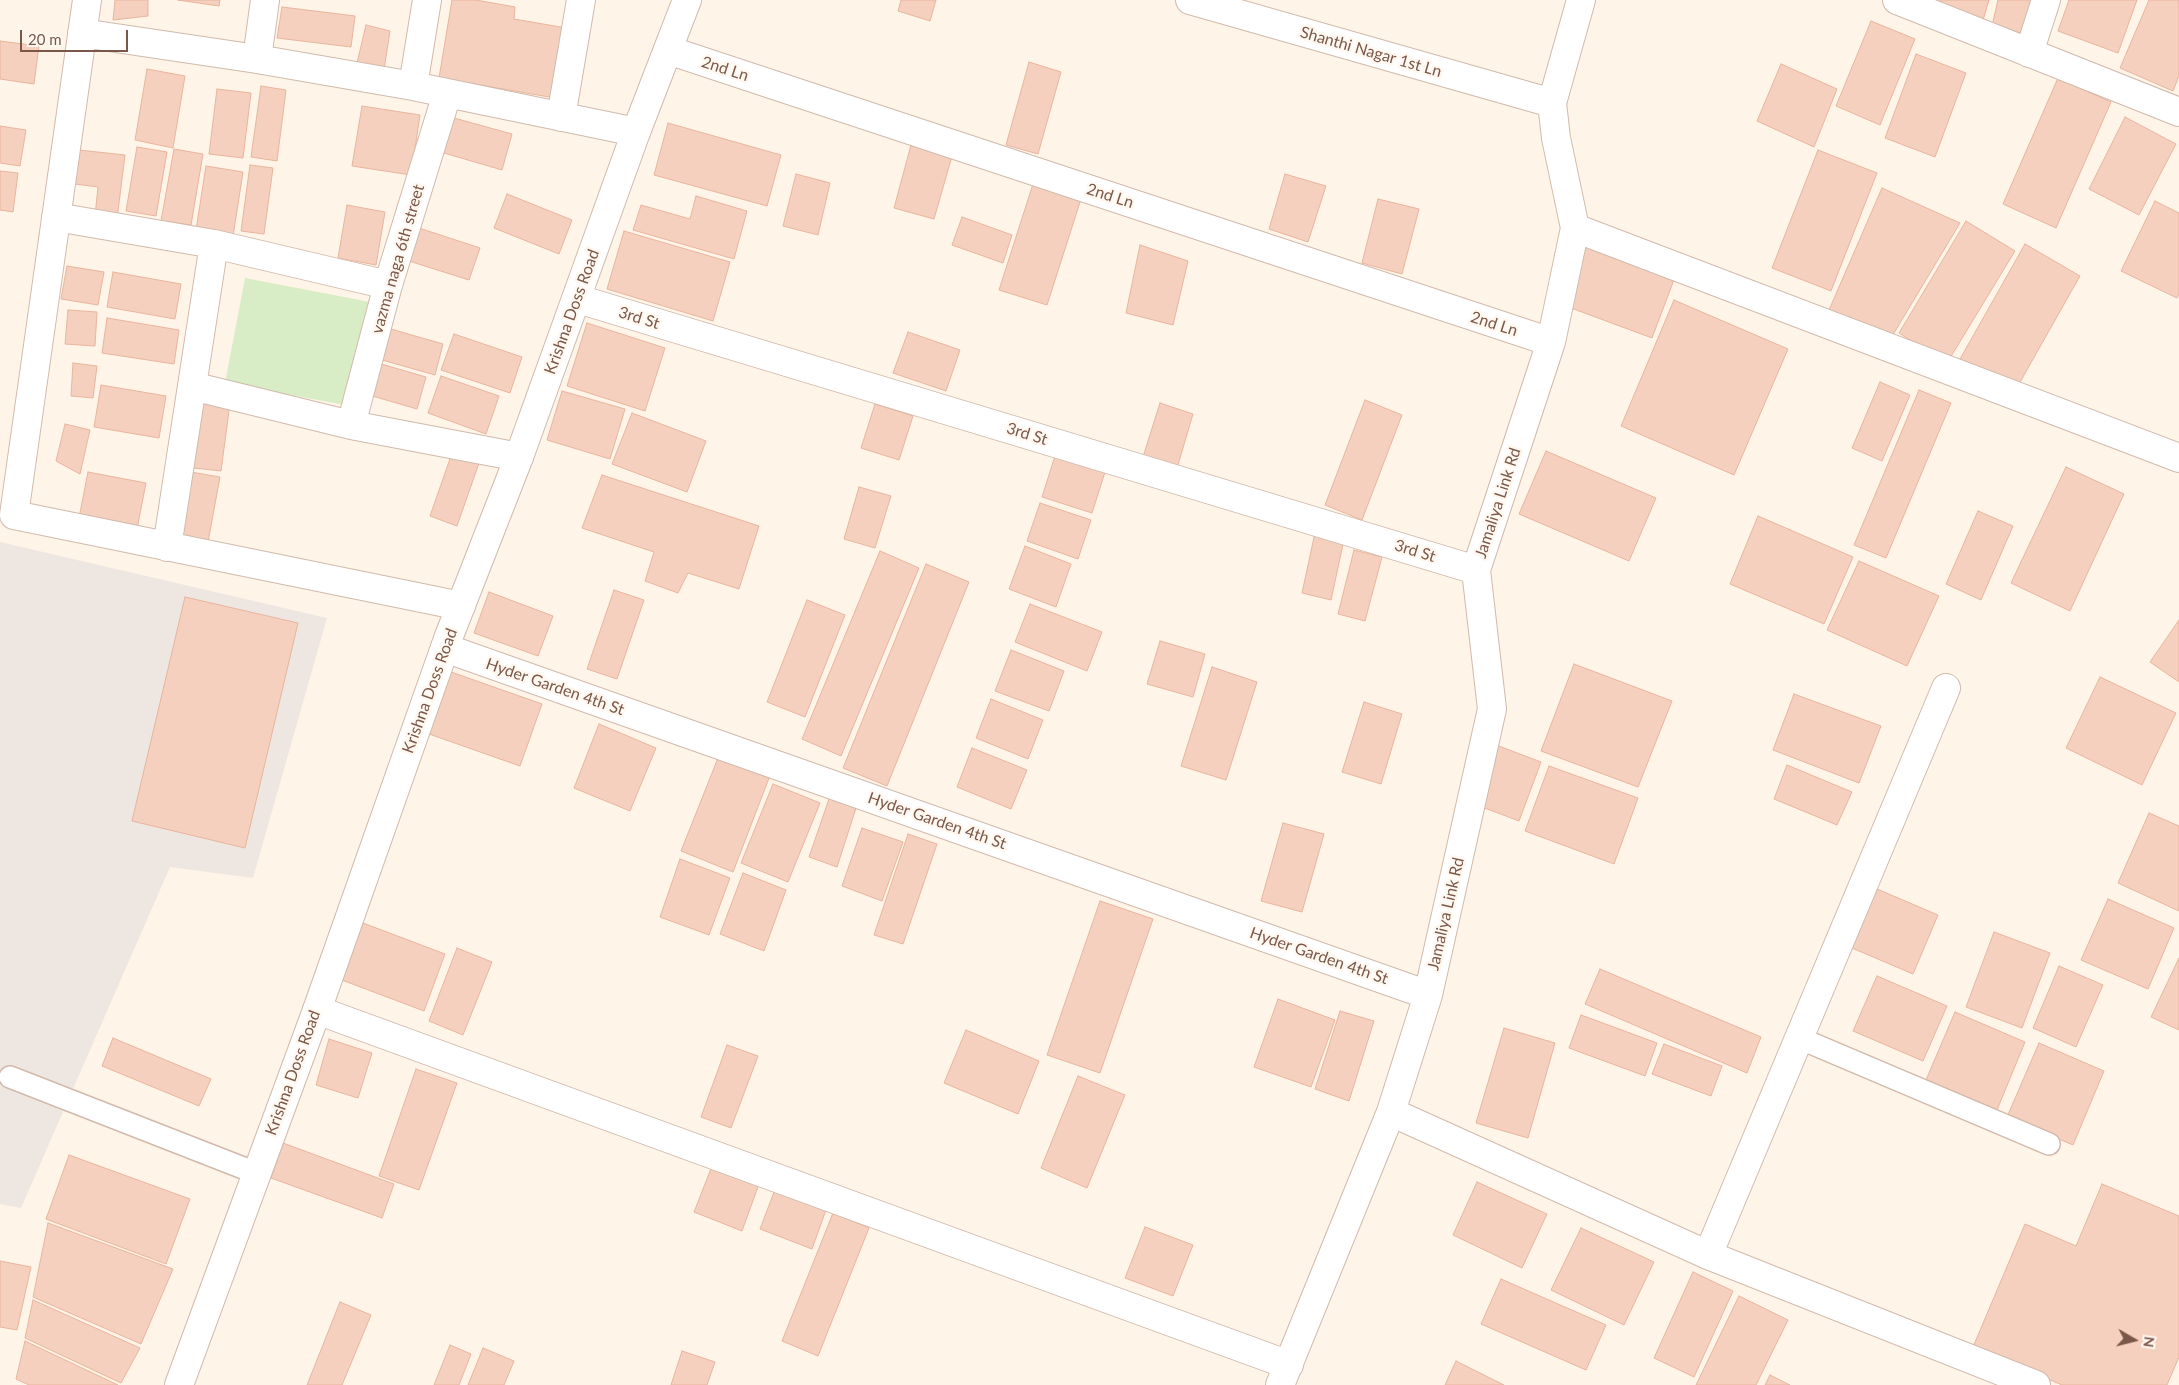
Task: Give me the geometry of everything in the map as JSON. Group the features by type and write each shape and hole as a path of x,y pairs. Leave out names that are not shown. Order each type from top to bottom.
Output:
{"street":[{"path":"87,0 14,515 461,606"},
{"path":"257,59 265,0"},
{"path":"413,86 427,0"},
{"path":"560,117 581,0"},
{"name":"Krishna Doss Road","path":"181,1384 445,648 519,457 578,299 636,132 687,0"},
{"name":"Shanthi Nagar 1st Ln","path":"1190,0 1552,104"},
{"path":"1552,104 1581,0"},
{"path":"1897,0 2179,112"},
{"path":"2029,53 2046,0"},
{"path":"82,34 257,59 413,86 636,132"},
{"name":"2nd Ln","path":"668,50 1551,342"},
{"name":"vazma naga 6th street","path":"351,425 388,285 447,94"},
{"name":"Jamaliya Link Rd","path":"1284,1375 1391,1112 1428,995 1492,709 1476,570 1551,342 1575,228 1556,138 1552,104"},
{"path":"56,217 214,244 388,285"},
{"path":"1575,228 2179,458"},
{"path":"167,546 214,244"},
{"name":"3rd St","path":"578,299 1476,570"},
{"path":"192,386 351,425 519,457"},
{"name":"Hyder Garden 4th St","path":"445,648 1428,995"},
{"path":"1708,1255 1946,688"},
{"path":"316,1010 1284,1375"},
{"path":"1391,1112 1708,1255 2036,1385"}],"lane":[{"path":"1799,1038 2049,1144"},
{"path":"10,1077 256,1173"}],"shaded area":[{"path":"0,542 327,618 253,878 170,867 21,1208 0,1204"}],"green space":[{"path":"245,278 370,302 351,406 225,383"}],"building":[{"path":"115,0 148,0 148,16 113,20"},
{"path":"178,0 220,0 219,6"},
{"path":"452,0 476,0 515,7 514,19 572,29 561,99 439,78"},
{"path":"901,0 936,0 930,21 898,11"},
{"path":"1940,0 1989,0 1981,27 1936,14"},
{"path":"1998,0 2037,0 2028,35 1992,26"},
{"path":"2069,0 2137,0 2118,53 2058,31"},
{"path":"2149,0 2179,0 2179,76 2173,91 2120,68"},
{"path":"282,7 355,16 351,47 277,38"},
{"path":"1871,21 1915,39 1880,125 1836,106"},
{"path":"366,25 390,31 383,76 357,63"},
{"path":"0,41 39,46 34,84 0,79"},
{"path":"1916,54 1966,73 1935,157 1885,138"},
{"path":"1029,62 1061,72 1038,154 1006,145"},
{"path":"1781,64 1837,89 1814,147 1757,121"},
{"path":"147,69 185,76 173,148 135,140"},
{"path":"2058,78 2111,102 2056,228 2003,204"},
{"path":"261,86 286,90 277,161 251,157"},
{"path":"217,89 251,93 243,158 209,154"},
{"path":"362,106 420,115 411,175 352,166"},
{"path":"2125,117 2176,144 2139,215 2089,189"},
{"path":"454,118 512,134 502,170 444,153"},
{"path":"668,123 781,155 767,206 654,175"},
{"path":"0,126 26,130 20,166 0,163"},
{"path":"911,145 952,156 934,219 894,208"},
{"path":"137,147 167,152 156,216 126,211"},
{"path":"174,149 203,154 191,225 161,221"},
{"path":"79,150 125,155 117,219 95,216 98,187 75,184"},
{"path":"1818,150 1877,173 1831,291 1772,268"},
{"path":"250,165 273,168 264,234 241,231"},
{"path":"206,166 243,172 233,236 196,230"},
{"path":"0,171 18,173 13,212 0,210"},
{"path":"796,174 830,183 818,235 783,226"},
{"path":"1285,174 1326,186 1308,242 1269,229"},
{"path":"1033,184 1081,199 1047,305 999,290"},
{"path":"1882,188 1960,223 1891,338 1829,310"},
{"path":"507,194 572,220 559,254 494,228"},
{"path":"696,196 747,211 734,259 633,230 641,205 690,219"},
{"path":"1378,199 1419,209 1402,274 1362,263"},
{"path":"2155,201 2179,213 2179,294 2177,298 2121,271"},
{"path":"347,205 385,212 376,265 338,258"},
{"path":"962,217 1012,235 1003,263 952,245"},
{"path":"1966,221 2015,251 1947,363 1899,333"},
{"path":"419,228 480,248 469,280 409,261"},
{"path":"624,231 730,262 713,321 607,289"},
{"path":"1585,244 1675,277 1652,338 1563,305"},
{"path":"2025,244 2080,276 2015,391 1960,359"},
{"path":"1140,245 1188,261 1173,325 1126,313"},
{"path":"67,266 104,272 98,305 61,299"},
{"path":"113,272 181,284 175,319 107,307"},
{"path":"1674,300 1788,349 1734,475 1621,426"},
{"path":"68,310 97,312 95,346 65,344"},
{"path":"107,318 179,330 174,364 102,353"},
{"path":"587,323 665,348 645,411 567,386"},
{"path":"384,327 443,344 435,375 375,358"},
{"path":"908,332 960,350 946,391 893,373"},
{"path":"454,334 522,357 510,393 441,370"},
{"path":"371,361 426,377 417,409 362,393"},
{"path":"73,363 97,366 93,398 71,396"},
{"path":"441,376 499,396 486,434 428,413"},
{"path":"1880,382 1910,395 1882,461 1852,448"},
{"path":"101,385 166,396 159,438 94,427"},
{"path":"1919,390 1951,403 1886,558 1854,545"},
{"path":"562,391 625,409 610,459 547,440"},
{"path":"194,398 230,403 221,471 185,467"},
{"path":"1365,400 1402,415 1362,520 1325,505"},
{"path":"1160,403 1193,414 1177,468 1143,457"},
{"path":"875,404 913,416 899,460 861,448"},
{"path":"632,413 706,441 687,492 612,464"},
{"path":"65,424 90,430 80,474 56,461"},
{"path":"1546,451 1656,498 1629,561 1519,514"},
{"path":"452,453 479,463 457,526 430,516"},
{"path":"1055,456 1105,472 1092,513 1042,497"},
{"path":"2066,467 2124,494 2070,611 2011,583"},
{"path":"185,471 220,477 208,542 173,536"},
{"path":"88,472 146,483 137,529 79,518"},
{"path":"602,475 759,526 739,589 688,573 678,593 645,581 654,552 582,528"},
{"path":"859,487 891,496 875,548 844,539"},
{"path":"1040,503 1091,520 1078,559 1027,541"},
{"path":"1978,511 2013,526 1981,600 1946,584"},
{"path":"1758,516 1853,557 1824,624 1730,584"},
{"path":"1316,528 1345,535 1331,600 1302,593"},
{"path":"1025,546 1071,564 1056,607 1009,589"},
{"path":"1354,550 1382,557 1365,621 1338,614"},
{"path":"880,551 919,568 841,756 802,739"},
{"path":"1859,561 1939,596 1907,666 1827,630"},
{"path":"926,564 969,582 887,786 843,768"},
{"path":"614,590 644,600 617,679 587,669"},
{"path":"489,592 553,616 538,656 474,633"},
{"path":"185,597 298,623 245,848 132,821"},
{"path":"807,600 845,615 805,717 767,702"},
{"path":"1030,604 1102,632 1087,671 1015,642"},
{"path":"2179,620 2179,682 2150,662"},
{"path":"1160,641 1205,654 1193,697 1147,684"},
{"path":"1011,650 1064,671 1049,711 995,691"},
{"path":"1574,664 1672,701 1638,787 1541,751"},
{"path":"1212,667 1257,682 1226,780 1181,766"},
{"path":"451,672 542,704 520,766 429,734"},
{"path":"2100,677 2176,713 2142,785 2066,748"},
{"path":"1794,694 1881,726 1859,783 1773,750"},
{"path":"991,699 1043,720 1028,759 976,738"},
{"path":"1364,702 1402,714 1381,784 1342,772"},
{"path":"599,724 656,748 630,811 574,788"},
{"path":"1496,745 1541,762 1519,821 1474,804"},
{"path":"972,748 1027,770 1011,809 957,787"},
{"path":"718,758 769,778 733,872 681,851"},
{"path":"1787,765 1852,792 1837,825 1774,799"},
{"path":"1549,766 1638,798 1614,864 1525,831"},
{"path":"773,784 820,803 788,882 741,863"},
{"path":"830,796 857,805 837,867 809,857"},
{"path":"2149,813 2179,826 2179,911 2118,883"},
{"path":"1283,823 1324,834 1302,912 1261,901"},
{"path":"862,828 903,842 882,901 842,886"},
{"path":"908,834 937,844 903,944 874,935"},
{"path":"680,859 730,878 709,935 660,917"},
{"path":"743,873 786,890 764,951 720,934"},
{"path":"1877,889 1938,915 1913,974 1852,948"},
{"path":"2108,899 2174,928 2148,989 2081,960"},
{"path":"1100,901 1153,919 1100,1073 1047,1055"},
{"path":"355,920 445,954 424,1011 334,977"},
{"path":"1994,932 2050,953 2022,1028 1966,1007"},
{"path":"457,948 492,962 463,1035 429,1021"},
{"path":"2179,958 2179,1030 2151,1017"},
{"path":"2059,966 2103,985 2076,1047 2033,1028"},
{"path":"1600,969 1761,1037 1747,1073 1585,1004"},
{"path":"1877,976 1947,1006 1923,1061 1853,1031"},
{"path":"1278,999 1335,1020 1311,1087 1254,1067"},
{"path":"1340,1011 1374,1021 1349,1101 1315,1089"},
{"path":"1955,1012 2025,1042 1997,1110 1926,1080"},
{"path":"1581,1015 1657,1043 1645,1076 1569,1048"},
{"path":"1504,1028 1555,1043 1528,1138 1476,1123"},
{"path":"966,1030 1039,1061 1018,1114 944,1083"},
{"path":"113,1038 211,1079 199,1106 102,1066"},
{"path":"329,1039 372,1053 358,1098 316,1085"},
{"path":"2039,1043 2104,1071 2073,1145 2007,1117"},
{"path":"1664,1044 1722,1066 1711,1096 1652,1074"},
{"path":"727,1045 758,1056 731,1128 701,1117"},
{"path":"416,1069 457,1083 419,1190 379,1176"},
{"path":"1078,1076 1125,1095 1087,1188 1041,1168"},
{"path":"283,1143 394,1184 382,1218 271,1178"},
{"path":"69,1155 190,1199 166,1264 46,1219"},
{"path":"712,1166 759,1184 742,1231 694,1212"},
{"path":"1477,1182 1547,1214 1522,1268 1453,1235"},
{"path":"2102,1184 2179,1216 2179,1357 2167,1385 2062,1385 1973,1347 2025,1224 2076,1246"},
{"path":"776,1187 827,1207 812,1249 760,1229"},
{"path":"833,1213 869,1228 818,1356 782,1341"},
{"path":"48,1223 173,1269 141,1344 33,1297"},
{"path":"1145,1227 1193,1245 1173,1296 1125,1278"},
{"path":"1581,1228 1654,1262 1624,1325 1551,1290"},
{"path":"0,1261 31,1267 17,1330 0,1327"},
{"path":"1693,1272 1733,1291 1694,1377 1654,1358"},
{"path":"1501,1279 1606,1325 1586,1370 1481,1324"},
{"path":"1739,1296 1788,1320 1756,1385 1696,1385"},
{"path":"33,1300 140,1348 121,1383 25,1338"},
{"path":"340,1302 371,1315 342,1385 307,1385"},
{"path":"25,1341 118,1385 29,1385 16,1379"},
{"path":"450,1345 471,1354 459,1385 434,1385"},
{"path":"483,1348 514,1361 504,1385 468,1385"},
{"path":"682,1351 715,1362 707,1385 671,1385"},
{"path":"1456,1361 1504,1385 1445,1385"},
{"path":"1770,1375 1790,1385 1765,1385"}]}
